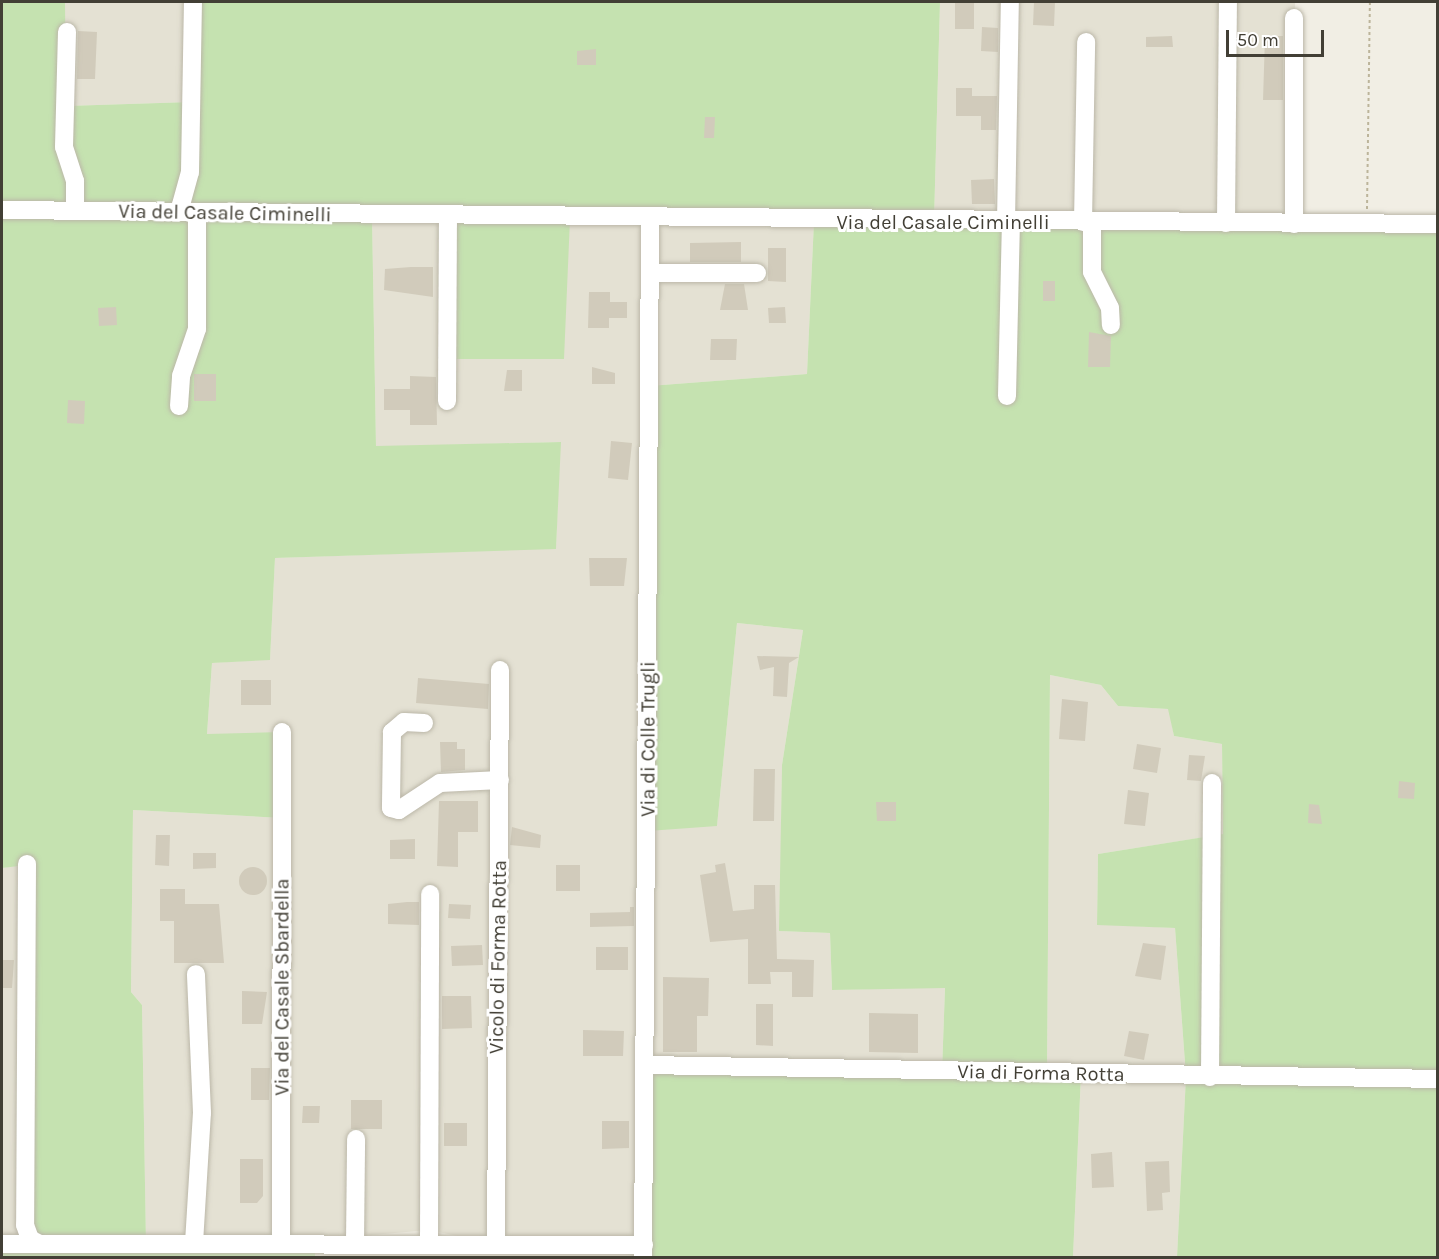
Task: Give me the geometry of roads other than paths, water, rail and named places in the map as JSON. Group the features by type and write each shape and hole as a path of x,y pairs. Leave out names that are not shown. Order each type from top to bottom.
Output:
{"street":[{"path":"179,406 181,376 197,329 188,212 193,2"},
{"path":"1007,396 1010,2"},
{"path":"1226,223 1228,2"},
{"path":"1294,18 1294,224"},
{"path":"67,32 64,147 75,181 75,211"},
{"path":"1086,42 1087,222 1092,272 1110,308 1111,325"},
{"name":"Via del Casale Ciminelli","path":"2,210 650,220 1437,224"},
{"path":"447,401 448,217"},
{"name":"Via di Colle Trugli","path":"644,1251 650,220"},
{"path":"650,273 757,273"},
{"name":"Vicolo di Forma Rotta","path":"496,1244 500,670"},
{"path":"424,723 404,722 392,732 392,808 399,810 440,783 500,780"},
{"name":"Via del Casale Sbardella","path":"282,732 282,1243"},
{"path":"1210,1077 1212,783"},
{"path":"27,864 25,1225 30,1239 40,1244"},
{"path":"417,1248 430,894"},
{"path":"194,1244 202,1113 196,974"},
{"name":"Via di Forma Rotta","path":"645,1065 1210,1077 1437,1079"},
{"path":"355,1244 356,1139"},
{"path":"2,1244 40,1244 123,1251 194,1244 282,1243 417,1248 496,1244 644,1251"}]}
